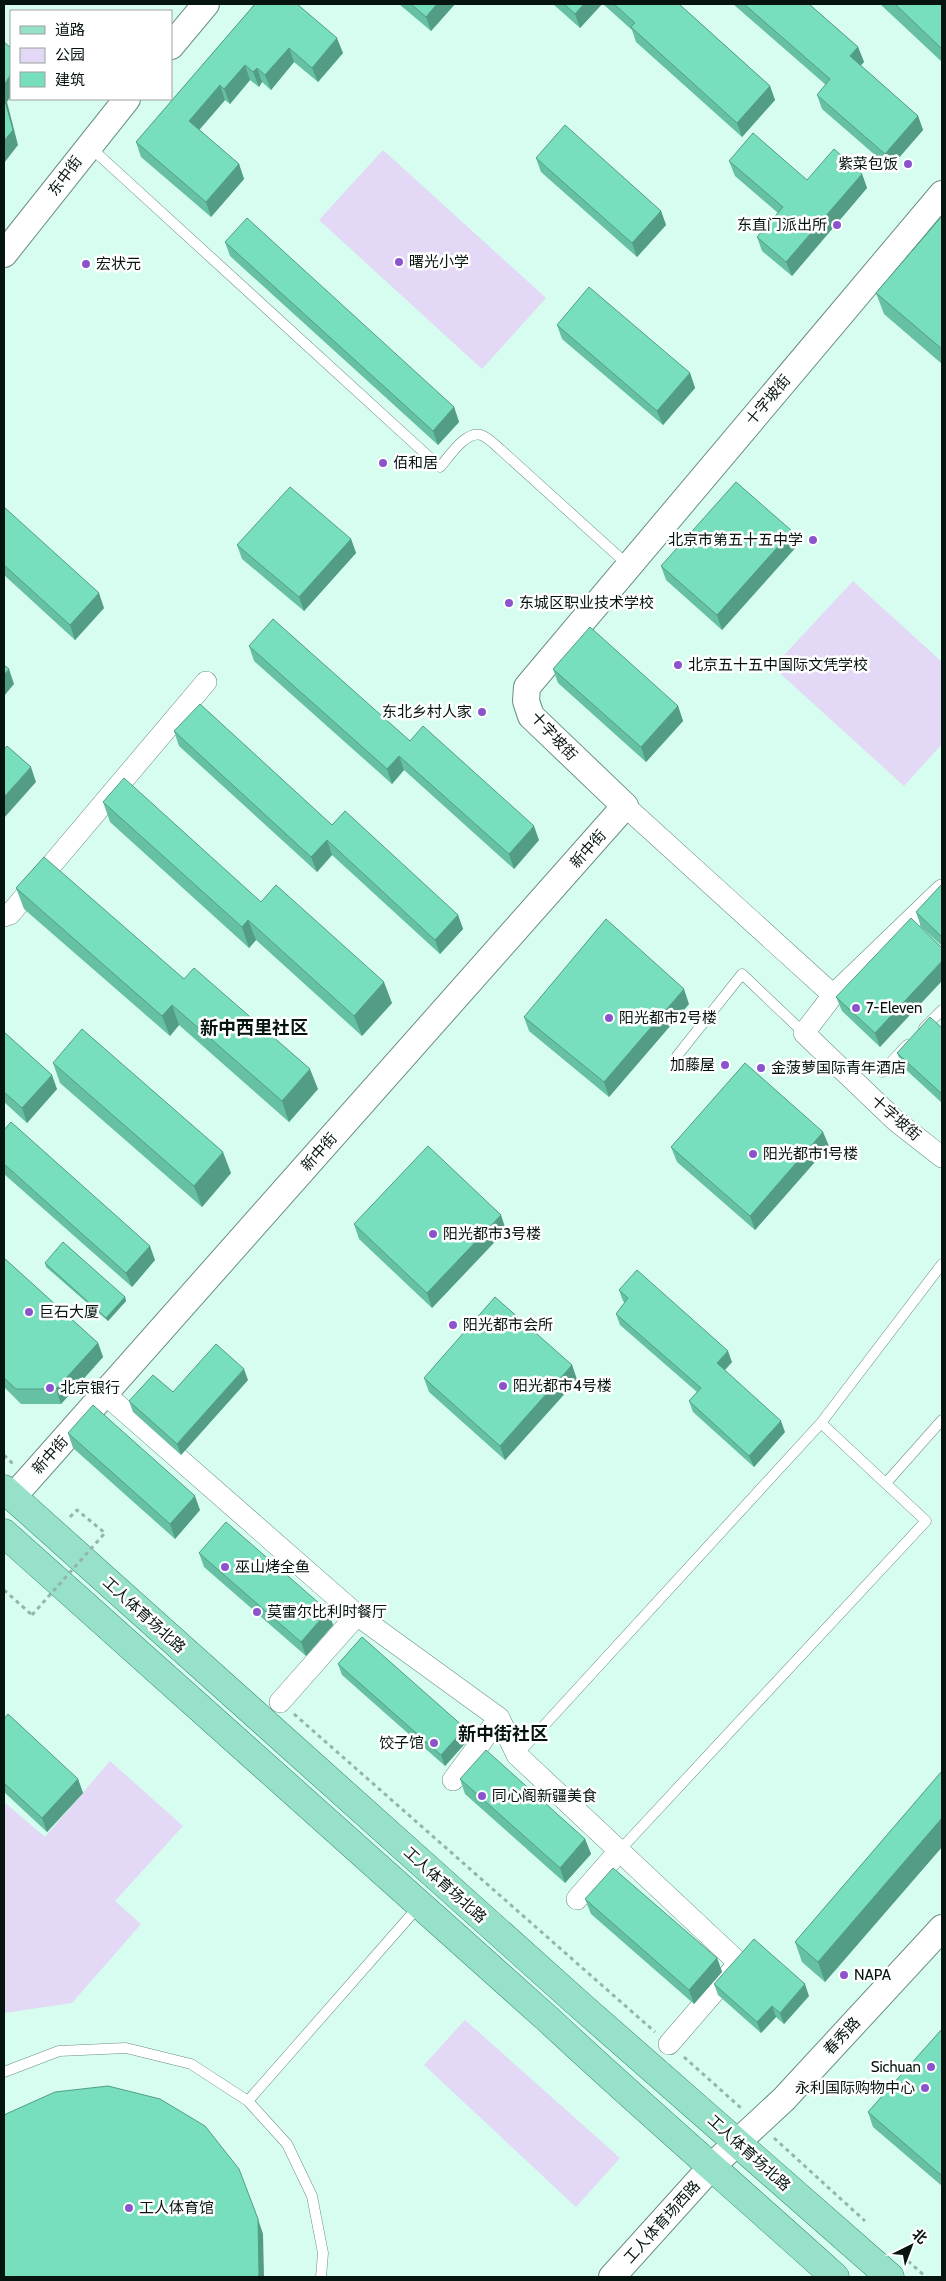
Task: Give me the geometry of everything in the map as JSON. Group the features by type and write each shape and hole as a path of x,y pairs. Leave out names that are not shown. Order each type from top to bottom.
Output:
{"main road":[{"name":"工人体育场北路","path":"15,1488 574,1999 738,2142 897,2268"},
{"path":"4,1533 420,1905 630,2096 712,2166 835,2277"}],"street":[{"path":"172,45 206,4"},
{"name":"东中街","path":"4,254 126,100"},
{"name":"十字坡街","path":"834,995 625,806 531,716 526,701 527,687 942,194"},
{"path":"4,916 10,914 206,682"},
{"name":"新中街","path":"15,1488 105,1394 625,806"},
{"path":"804,1033 834,995 942,890"},
{"name":"十字坡街","path":"804,1033 896,1121 942,1157"},
{"path":"105,1394 357,1615 499,1718 517,1755 739,1963 669,2044"},
{"path":"280,1702 357,1615"},
{"path":"453,1780 499,1718"},
{"path":"577,1899 620,1850"},
{"name":"春秀路","path":"738,2142 759,2124 942,1928"},
{"name":"工人体育场西路","path":"612,2277 712,2166 738,2142"}],"lane":[{"path":"88,146 440,467 464,440 472,436 481,435 501,450 628,565"},
{"path":"677,1056 742,974 804,1033"},
{"path":"882,1072 942,1010"},
{"path":"517,1755 821,1423 942,1264"},
{"path":"886,1483 942,1420"},
{"path":"620,1850 926,1521 821,1423"},
{"path":"248,2101 420,1905"},
{"path":"4,2072 59,2051 126,2048 191,2064 248,2101 287,2144 312,2196 323,2253 321,2277"}],"path":[{"path":"4,1455 15,1488"},
{"path":"4,1590 32,1615 104,1533 77,1510 70,1518"},
{"path":"63,1511 78,1524"},
{"path":"92,1537 100,1544"},
{"path":"280,1702 669,2044 870,2225"},
{"path":"897,2268 926,2277"}],"green space":[{"path":"383,150 546,298 482,369 319,220"},
{"path":"853,581 942,662 942,744 904,786 773,667"},
{"path":"110,1761 183,1826 115,1901 141,1924 72,2003 4,2013 4,1802 45,1837"},
{"path":"465,2020 620,2158 576,2207 424,2065"}],"building":[{"path":"255,4 297,4 337,38 312,68 289,48 265,75 257,68 253,72 245,65 224,89 220,85 189,121 239,164 206,202 136,142"},
{"path":"411,4 437,4 426,17"},
{"path":"564,4 584,4 575,14"},
{"path":"614,4 679,4 770,86 737,123 631,27 635,23"},
{"path":"744,4 809,4 858,47 850,56 918,116 885,154 817,95 830,79"},
{"path":"895,4 942,4 942,49"},
{"path":"4,42 10,47 10,76 4,85"},
{"path":"4,97 13,130 4,141"},
{"path":"565,125 661,211 632,243 536,158"},
{"path":"753,133 807,180 834,149 862,174 786,262 757,237 783,207 729,161"},
{"path":"942,216 942,349 876,293"},
{"path":"247,218 454,407 433,431 225,242"},
{"path":"589,287 690,373 657,411 557,325"},
{"path":"736,482 792,531 717,615 661,566"},
{"path":"290,487 351,539 299,597 237,545"},
{"path":"4,507 99,593 70,625 4,565"},
{"path":"273,619 410,741 423,726 534,826 509,854 399,756 387,769 249,646"},
{"path":"590,627 678,706 641,747 553,669"},
{"path":"4,665 9,669 4,675"},
{"path":"200,704 332,825 345,811 458,915 435,940 327,840 311,857 174,731"},
{"path":"7,746 31,767 4,797 4,750"},
{"path":"124,778 261,902 276,885 384,982 354,1016 248,920 242,927 103,802"},
{"path":"44,857 184,979 194,968 310,1069 282,1101 172,1005 162,1016 16,888"},
{"path":"942,884 942,937 916,912"},
{"path":"911,918 942,948 942,961 875,1033 836,997"},
{"name":"阳光都市2号楼","path":"606,919 684,989 604,1082 524,1017"},
{"path":"930,1017 942,1028 942,1094 897,1053"},
{"path":"82,1029 223,1152 194,1186 53,1063"},
{"path":"4,1032 52,1075 22,1108 4,1092"},
{"name":"阳光都市1号楼","path":"745,1063 823,1132 750,1216 671,1147"},
{"path":"11,1122 150,1246 126,1273 4,1164 4,1130"},
{"name":"阳光都市3号楼","path":"428,1146 501,1215 427,1293 354,1224"},
{"path":"63,1242 125,1297 106,1318 45,1263"},
{"name":"巨石大厦","path":"4,1258 98,1343 56,1389 16,1389 4,1378"},
{"path":"637,1270 728,1351 717,1363 781,1421 749,1456 689,1401 701,1388 616,1314 628,1298 619,1290"},
{"name":"阳光都市4号楼","path":"495,1297 572,1365 500,1446 424,1378"},
{"path":"216,1344 244,1369 177,1444 129,1401 153,1375 173,1392"},
{"path":"93,1405 195,1496 170,1524 68,1433"},
{"path":"226,1522 328,1611 301,1642 199,1553"},
{"path":"362,1637 465,1728 441,1755 338,1664"},
{"path":"8,1714 78,1779 42,1818 4,1783 4,1719"},
{"path":"486,1750 585,1839 560,1868 460,1779"},
{"path":"942,1771 942,1818 818,1962 795,1942"},
{"path":"613,1868 717,1958 689,1990 585,1899"},
{"path":"754,1939 805,1984 780,2013 772,2006 757,2022 714,1984"},
{"name":"永利国际购物中心","path":"942,2029 942,2176 868,2112"},
{"name":"工人体育馆","path":"108,2086 160,2099 205,2126 239,2169 258,2219 258,2277 4,2277 4,2116 55,2092"}],"place":[{"name":"紫菜包饭","path":"908,164"},
{"name":"东直门派出所","path":"837,225"},
{"name":"曙光小学","path":"399,262"},
{"name":"宏状元","path":"86,264"},
{"name":"佰和居","path":"383,463"},
{"name":"北京市第五十五中学","path":"813,540"},
{"name":"东城区职业技术学校","path":"509,603"},
{"name":"北京五十五中国际文凭学校","path":"678,665"},
{"name":"东北乡村人家","path":"482,712"},
{"name":"7-Eleven","path":"856,1008"},
{"name":"阳光都市2号楼","path":"609,1018"},
{"name":"加藤屋","path":"725,1065"},
{"name":"金菠萝国际青年酒店","path":"761,1068"},
{"name":"阳光都市1号楼","path":"753,1154"},
{"name":"阳光都市3号楼","path":"433,1234"},
{"name":"巨石大厦","path":"29,1312"},
{"name":"阳光都市会所","path":"453,1325"},
{"name":"阳光都市4号楼","path":"503,1386"},
{"name":"北京银行","path":"50,1388"},
{"name":"巫山烤全鱼","path":"225,1567"},
{"name":"莫雷尔比利时餐厅","path":"257,1612"},
{"name":"饺子馆","path":"434,1743"},
{"name":"同心阁新疆美食","path":"482,1796"},
{"name":"NAPA","path":"844,1975"},
{"name":"Sichuan","path":"931,2067"},
{"name":"永利国际购物中心","path":"925,2088"},
{"name":"工人体育馆","path":"129,2208"}],"district":[{"name":"新中西里社区","path":"254,1028"},
{"name":"新中街社区","path":"503,1734"}]}
